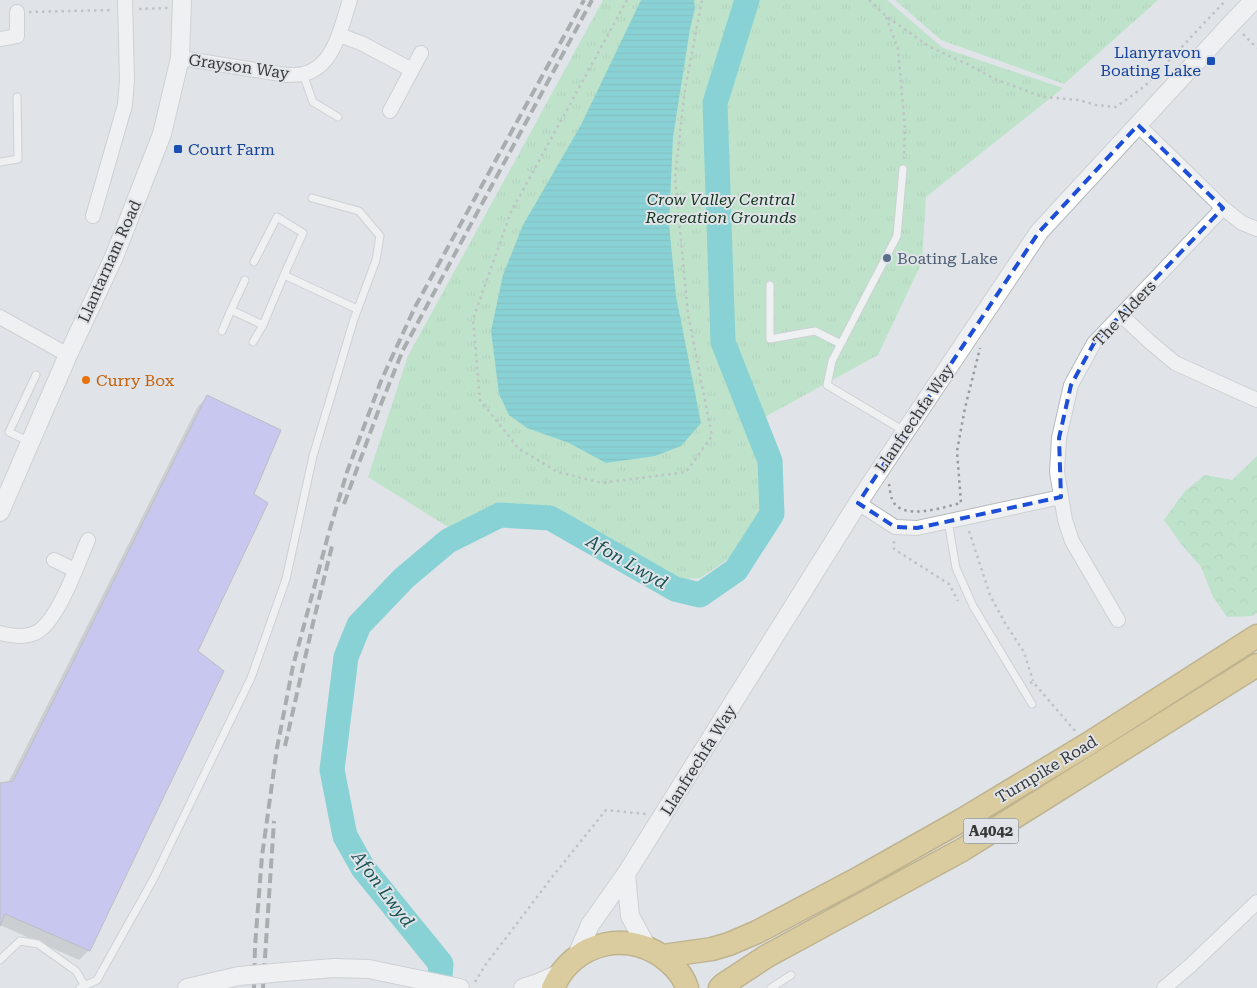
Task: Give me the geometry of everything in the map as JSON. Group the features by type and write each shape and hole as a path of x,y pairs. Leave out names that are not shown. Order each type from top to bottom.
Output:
{"highway":[{"name":"Turnpike Road","path":"564,973 589,949 603,944 633,943 655,952 712,949 757,932 861,877 962,820 1257,636"},
{"name":"Turnpike Road","path":"720,988 767,956 962,850 1257,665"},
{"path":"655,952 676,968 686,983 687,988"}],"street":[{"name":"Grayson Way","path":"180,58 287,75 304,74 325,62 339,35 350,0"},
{"name":"Llanfrechfa Way","path":"564,973 590,924 626,874 858,503 1039,232 1254,0"},
{"name":"Llantarnam Road","path":"0,512 68,354 114,257 162,134 180,58 182,4"},
{"path":"93,216 125,105 128,80 125,5"},
{"path":"0,39 18,36 17,12"},
{"path":"339,35 368,46 412,70"},
{"path":"390,111 421,53"},
{"path":"1138,125 1223,208 1242,223 1257,230"},
{"name":"The Alders","path":"1118,620 1072,540 1065,520 1057,472 1058,438 1071,384 1094,343 1223,208"},
{"path":"1121,315 1175,363 1257,400"},
{"path":"0,317 68,354"},
{"path":"858,503 895,527 916,528 1061,498"},
{"path":"0,633 24,636 35,633 46,626 60,604 88,540"},
{"path":"54,560 75,570"},
{"path":"626,874 630,916 655,952"},
{"path":"1164,988 1257,902"},
{"path":"187,988 239,976 334,968 369,969 460,988"},
{"path":"523,988 564,973"}],"lane":[{"path":"304,74 313,102 338,117"},
{"path":"0,162 18,159 17,96"},
{"path":"903,169 897,236 832,361 827,384 905,432"},
{"path":"0,960 20,941 38,944 76,971 82,987 97,980 154,878 251,678 286,579 313,456 358,309 376,260 380,236 360,211 312,198"},
{"path":"253,342 263,325 303,232 277,217 254,262"},
{"path":"284,275 358,309"},
{"path":"222,331 245,280"},
{"path":"770,285 770,339 815,331 841,344"},
{"path":"232,310 263,325"},
{"path":"30,442 9,432 36,375"},
{"path":"948,521 956,568 973,606 1032,704"},
{"path":"771,988 791,975"}],"path":[{"path":"626,0 511,212 473,318 480,400 519,449 558,472 602,483 686,472 712,436 688,314 675,178 685,89 702,0"},
{"path":"869,0 886,16 930,47 995,79 1042,97 1079,100 1096,105 1116,107 1145,86 1226,0"},
{"path":"17,12 125,5 182,4"},
{"path":"886,16 898,49 905,128 903,169"},
{"path":"1243,34 1257,48"},
{"path":"979,341 980,349 965,408 957,451 961,503 990,595 1005,624 1024,652 1033,682 1080,736"},
{"path":"889,483 892,500 898,507 909,512 924,511 961,503"},
{"path":"895,527 894,549 949,584 962,608"},
{"path":"1022,688 1033,682"},
{"path":"471,988 486,964 606,810 662,816"}],"highlighted area":[{"path":"1138,125 1223,208 1094,343 1071,385 1059,438 1061,497 917,528 895,527 858,503 1039,232"}],"green space":[{"name":"Crow Valley Central Recreation Grounds","path":"603,0 887,0 943,48 1063,88 926,197 922,262 878,355 750,425 766,466 767,511 736,554 700,578 673,580 564,514 500,502 448,527 368,477 408,356"},
{"path":"895,0 1158,0 1064,84 941,40"},
{"path":"1257,456 1257,613 1252,616 1227,617 1213,597 1201,567 1164,520 1185,491 1205,475 1232,480"}],"water":[{"path":"641,0 694,0 695,8 673,137 669,224 676,296 701,423 681,446 655,456 606,463 569,443 527,428 509,415 499,394 491,331 503,275 523,225 581,125"}],"building":[{"path":"207,395 281,430 254,494 268,503 198,651 224,671 90,951 5,914 0,926 0,783 13,781"}],"waterway":[{"name":"Afon Lwyd","path":"439,988 441,964 363,868 345,836 332,770 346,657 359,625 404,578 448,541 500,515 550,518 675,589 700,595 736,570 772,514 770,461 723,342 715,103 747,0"}],"railway":[{"path":"254,988 255,946 262,856 277,748 293,666 347,472 381,381 415,307 584,0"},
{"path":"344,504 403,350 592,0"},
{"path":"285,746 333,542"},
{"path":"263,988 274,821"}],"place":[{"name":"Llanyravon Boating Lake","path":"1211,61"},
{"name":"Court Farm","path":"178,149"},
{"name":"Boating Lake","path":"887,258"},
{"name":"Curry Box","path":"86,380"}]}
